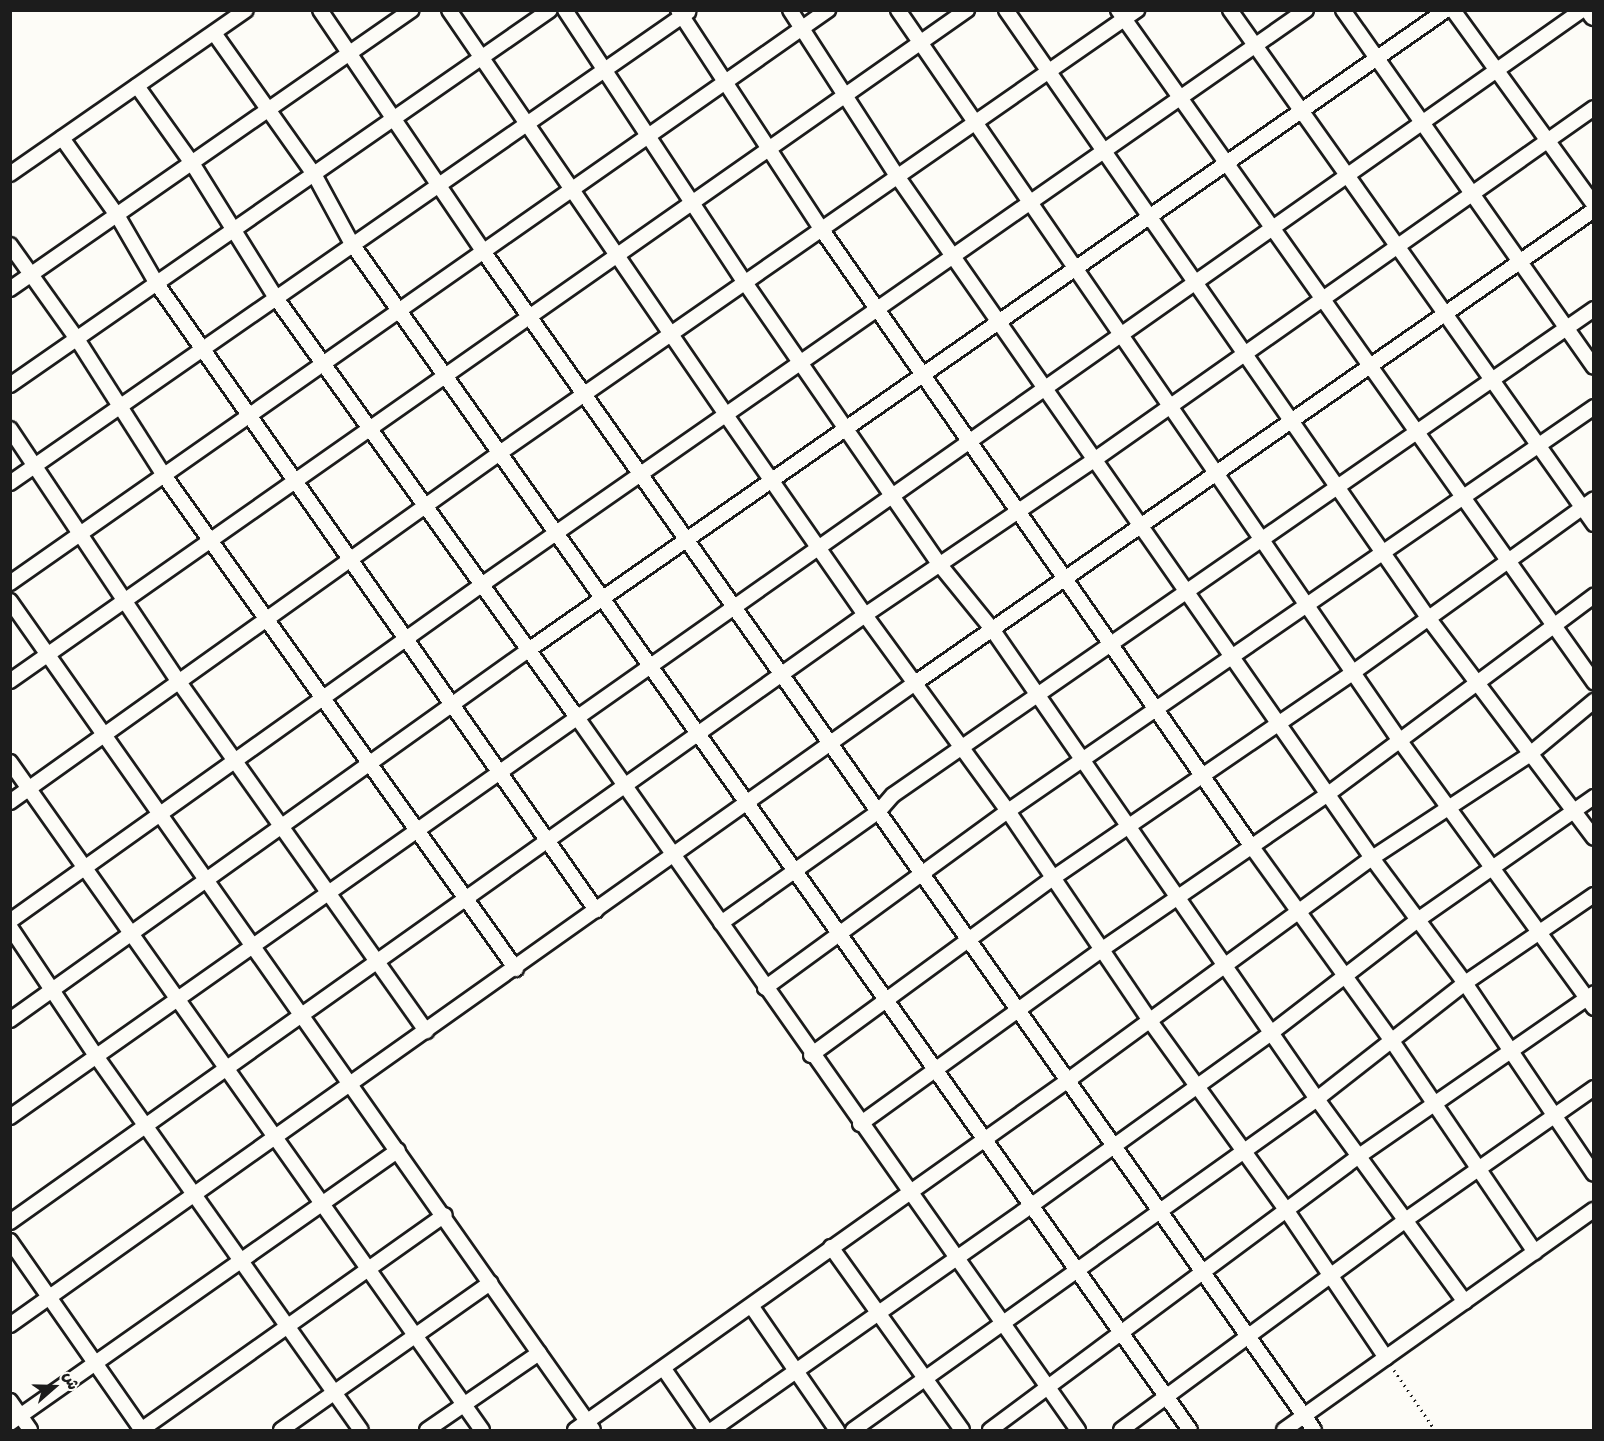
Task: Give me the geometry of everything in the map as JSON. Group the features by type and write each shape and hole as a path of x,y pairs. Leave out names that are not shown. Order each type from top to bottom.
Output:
{"street":[{"path":"10,174 246,10"},
{"path":"320,10 396,117 437,185 483,251 734,608 924,872 1018,1011 1160,1208 1314,1431"},
{"path":"10,288 411,10"},
{"path":"449,10 574,187 726,415 865,615 1008,811 1150,1022 1287,1211 1386,1358"},
{"path":"10,385 550,10"},
{"path":"565,10 606,68 647,135 746,284 940,565 992,629 1317,1099 1465,1302"},
{"path":"790,10 844,98 897,177 1000,321 1140,528 1188,592 1372,858 1466,983 1593,1174"},
{"path":"10,582 828,10"},
{"path":"898,10 1074,270 1122,334 1216,475 1310,606 1446,807 1591,1000 1359,1156 990,1431"},
{"path":"10,681 620,256 967,10"},
{"path":"1006,10 1197,280 1429,619 1529,755 1575,810 1593,838"},
{"path":"10,802 501,452 673,336 1048,72 1121,15 1137,10"},
{"path":"1230,10 1490,382 1593,524"},
{"path":"10,921 322,697 1306,10"},
{"path":"1343,10 1421,125 1593,367"},
{"path":"10,1020 527,651 1150,216 1228,165 1446,10"},
{"path":"10,1326 426,1030 516,969 915,683 1067,580 1293,420 1520,264 1593,208 1453,10"},
{"path":"10,1117 330,892 415,829 650,667 1197,280 1274,231 1582,10"},
{"path":"1590,10 1593,15"},
{"path":"10,483 683,12 722,82 822,230 924,373 969,442 1252,847 1392,1041 1535,1252"},
{"path":"1121,15 1593,682"},
{"path":"214,33 314,174 352,244 748,802 935,1071 1169,1398 1190,1431"},
{"path":"137,86 192,163 232,231 276,298 480,586 576,716 623,787 721,922 1000,1325 1078,1431"},
{"path":"10,1222 865,615 1094,460 1593,108"},
{"path":"62,138 117,215 157,284 205,348 249,415 596,910"},
{"path":"10,245 77,339 163,474 516,969"},
{"path":"721,922 879,810 893,795 1112,646 1593,309"},
{"path":"765,988 841,935 1008,811 1310,606 1593,407"},
{"path":"10,429 33,468 179,682 237,759 426,1030"},
{"path":"812,1055 970,942 1053,879 1130,828 1429,619 1506,560 1593,499"},
{"path":"860,1124 1101,950 1328,794 1593,596"},
{"path":"10,601 300,1017 445,1215 539,1353 585,1428 831,1247 1150,1022 1372,858 1446,807 1529,755 1593,701"},
{"path":"10,762 225,1070 369,1267 482,1431"},
{"path":"712,1431 1114,1146 1271,1033 1419,920 1593,797"},
{"path":"853,1431 1078,1272 1160,1208 1317,1099 1466,983 1593,895"},
{"path":"10,927 96,1056 361,1431"},
{"path":"1121,1431 1169,1398 1404,1221 1479,1171 1593,1088"},
{"path":"16,1420 398,1150"},
{"path":"1284,1431 1593,1210"},
{"path":"10,1242 141,1430 445,1215"},
{"path":"831,1247 962,1431"},
{"path":"281,1431 490,1283"},
{"path":"752,1307 837,1431"},
{"path":"427,1431 539,1353"},
{"path":"664,1369 706,1431"},
{"path":"10,1401 16,1420 30,1431"}],"path":[{"path":"1386,1358 1435,1431"}]}
